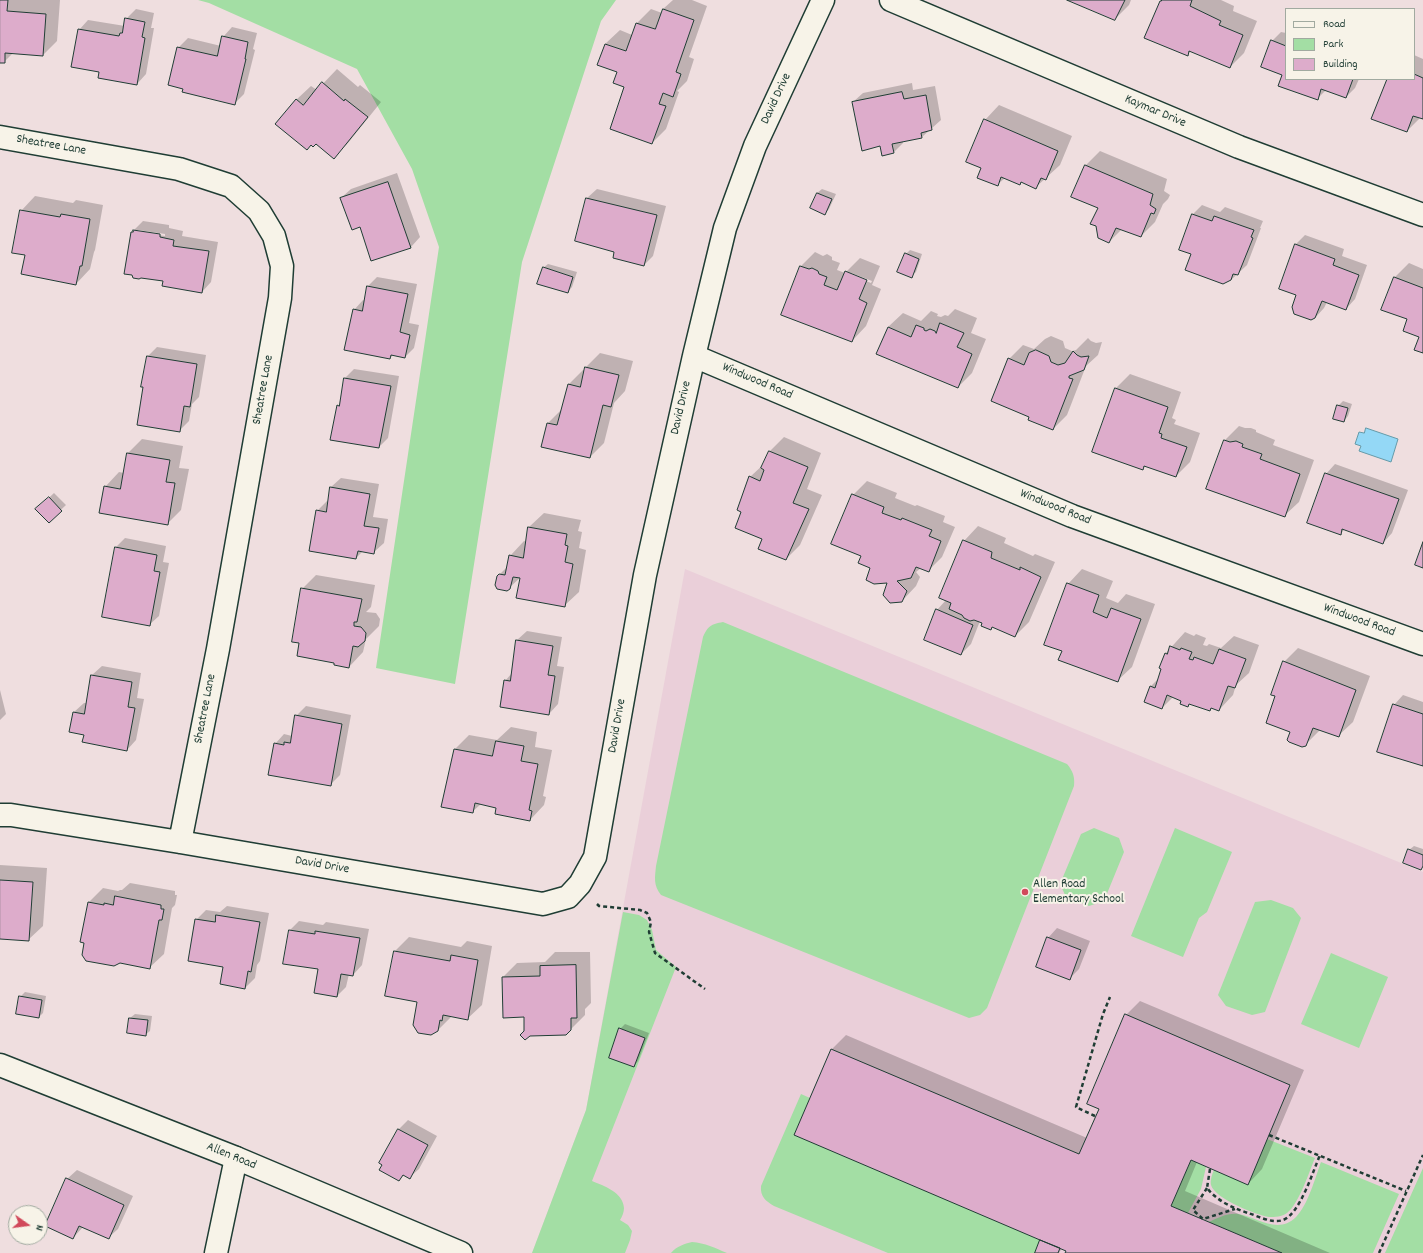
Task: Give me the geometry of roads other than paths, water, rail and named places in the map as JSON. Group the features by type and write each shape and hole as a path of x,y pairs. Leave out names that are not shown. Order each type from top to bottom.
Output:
{"street":[{"name":"David Drive","path":"0,815 11,815 180,842 542,904 568,897 580,884 595,857 645,575 694,356 726,228 752,153 823,0"},
{"name":"Kaymar Drive","path":"891,0 1239,147 1423,215"},
{"name":"Sheatree Lane","path":"0,137 179,169 231,186 259,211 274,236 282,266 280,298 221,634 180,842"},
{"name":"Windwood Road","path":"694,356 1072,516 1423,644"},
{"name":"Allen Road","path":"0,1065 236,1158 461,1253"},
{"path":"216,1253 236,1158"}],"water":[{"path":"1366,428 1398,439 1391,462 1359,451 1361,446 1355,444 1359,432 1364,433"}],"place":[{"name":"Allen Road Elementary School","path":"1025,892"}]}
